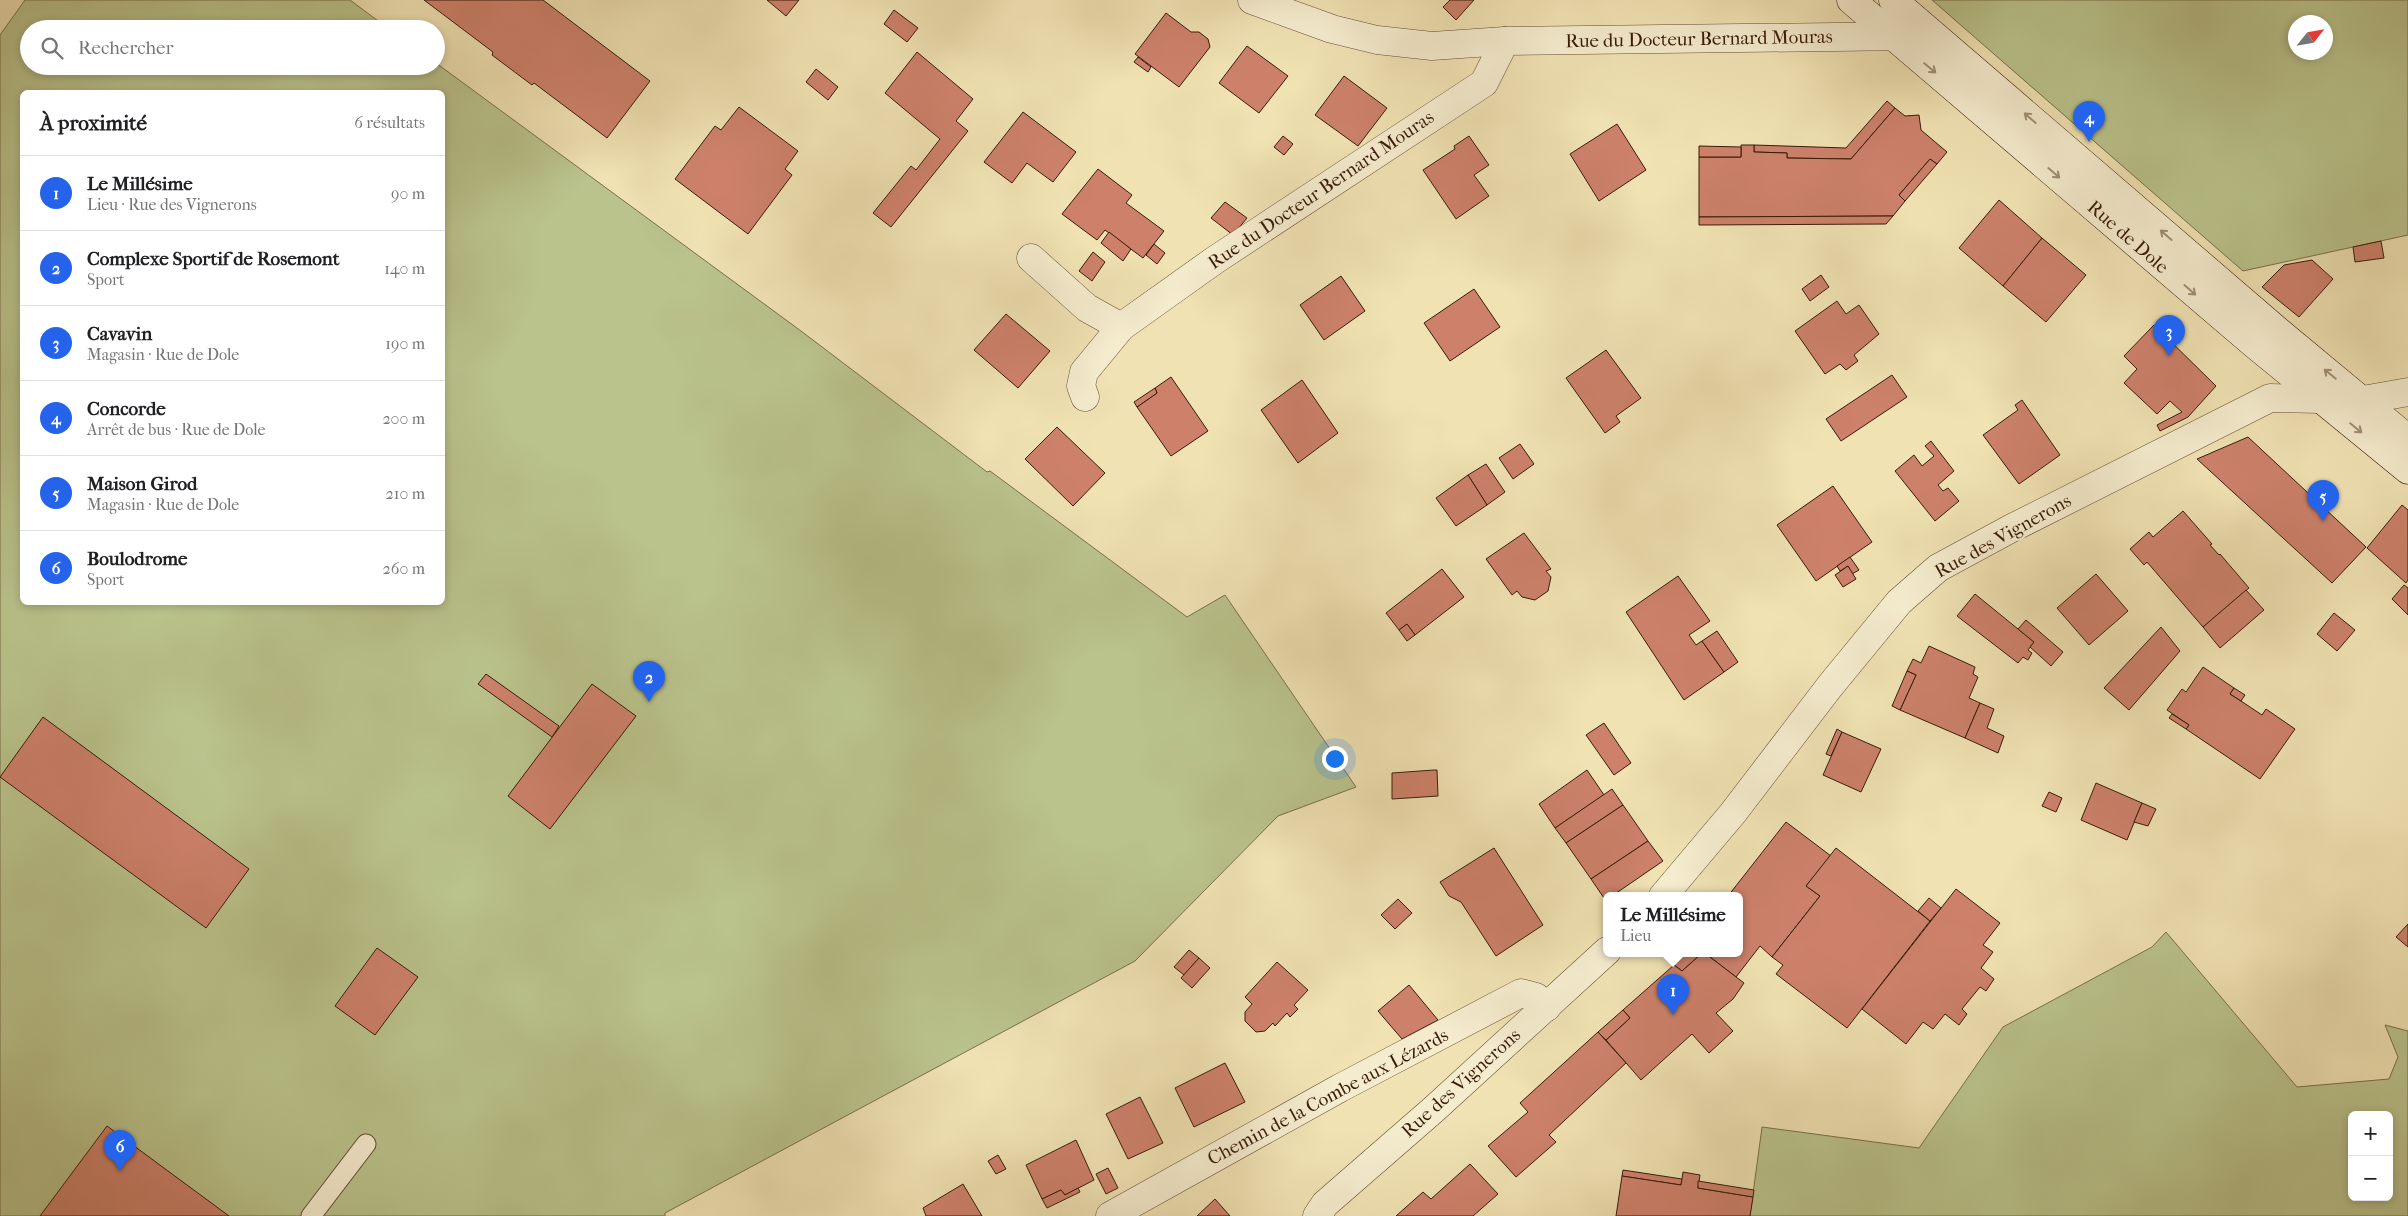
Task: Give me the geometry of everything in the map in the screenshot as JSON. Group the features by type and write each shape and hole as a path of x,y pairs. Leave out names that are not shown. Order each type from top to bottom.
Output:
{"street":[{"name":"Rue du Docteur Bernard Mouras","path":"1252,0 1332,30 1377,40 1432,46 1505,41 1910,36 1927,42 1987,81"},
{"name":"Rue de Dole","path":"1851,0 1892,37 2321,400 2408,470"},
{"name":"Rue de Dole","path":"1894,0 2278,331 2408,439"},
{"name":"Rue du Docteur Bernard Mouras","path":"1085,397 1082,386 1084,372 1121,327 1215,260 1484,82 1505,41"},
{"path":"1031,258 1087,308 1121,327"},
{"name":"Rue des Vignerons","path":"1666,892 1733,813 1830,686 1899,602 1938,568 2010,529 2270,398 2363,400 2408,392"},
{"name":"Rue des Vignerons","path":"1318,1212 1603,955"},
{"name":"Chemin de la Combe aux Lézards","path":"1110,1216 1340,1088 1521,993 1536,997 1547,1006"}],"lane":[{"path":"311,1216 366,1144"}],"green space":[{"path":"25,0 350,0 377,20 20,20 20,75 445,75 445,70 801,331 987,472 990,471 1187,617 1225,595 1356,787 1278,816 1135,961 665,1213 665,1216 0,1216 0,35"},
{"path":"1932,0 2408,0 2408,235 2243,271"},
{"path":"2166,932 2297,1087 2389,1079 2398,1057 2385,1025 2408,1031 2408,1216 1750,1216 1762,1127 1919,1148 2003,1027 2152,947"}],"building":[{"path":"424,0 543,0 650,81 607,138 534,83 532,85 492,55 493,52"},
{"path":"767,0 799,0 786,16"},
{"path":"1450,0 1474,0 1456,20 1443,7"},
{"path":"894,10 918,28 907,42 884,24"},
{"path":"1166,13 1191,32 1199,32 1208,39 1210,47 1179,87 1135,54"},
{"path":"1247,46 1288,76 1259,113 1219,83"},
{"path":"917,52 973,99 956,121 968,131 891,227 873,213 911,166 916,170 940,139 885,93"},
{"path":"1138,57 1151,67 1148,72 1134,62"},
{"path":"816,69 838,87 828,100 806,82"},
{"path":"1344,76 1387,108 1358,146 1315,115"},
{"path":"1887,101 1895,108 1851,159 1787,158 1787,153 1754,152 1754,145 1846,148"},
{"path":"739,107 798,151 785,169 792,175 748,234 675,179 715,126 721,130"},
{"path":"1895,108 1905,116 1919,115 1921,130 1947,152 1937,164 1930,159 1899,195 1905,201 1893,216 1699,217 1699,157 1741,157 1741,145 1754,145 1754,152 1787,153 1787,158 1851,159"},
{"path":"1023,112 1076,152 1053,182 1027,163 1012,183 984,162"},
{"path":"1617,124 1646,170 1599,201 1570,154"},
{"path":"1283,136 1293,144 1284,155 1274,147"},
{"path":"1469,136 1489,165 1474,175 1489,196 1456,219 1423,170 1455,149 1454,146"},
{"path":"1699,146 1741,147 1741,157 1699,157"},
{"path":"1930,159 1937,164 1905,201 1899,195"},
{"path":"1098,169 1132,195 1126,203 1164,231 1143,258 1105,230 1097,240 1062,214"},
{"path":"1999,200 2042,238 2003,286 1959,248"},
{"path":"1225,202 1247,218 1233,235 1211,218"},
{"path":"1893,216 1886,224 1699,225 1699,217"},
{"path":"1109,232 1131,249 1123,261 1101,243"},
{"path":"2042,238 2086,275 2046,322 2003,286"},
{"path":"2381,241 2384,258 2355,262 2353,247"},
{"path":"1154,244 1165,253 1157,264 1146,255"},
{"path":"1093,252 1105,262 1092,281 1079,271"},
{"path":"2312,260 2333,279 2299,317 2262,287 2284,265"},
{"path":"1821,275 1829,287 1810,301 1802,289"},
{"path":"1341,276 1365,311 1324,340 1300,305"},
{"path":"1474,289 1500,327 1450,361 1424,323"},
{"path":"1837,301 1846,314 1859,305 1879,334 1854,355 1858,361 1846,370 1840,364 1825,374 1795,331"},
{"path":"1006,314 1050,351 1018,388 974,350"},
{"path":"2154,325 2216,386 2188,417 2160,431 2157,425 2182,412 2170,401 2157,414 2124,383 2137,369 2124,356"},
{"path":"1606,350 1641,398 1616,416 1620,422 1605,433 1566,378"},
{"path":"1892,375 1907,397 1841,441 1826,419"},
{"path":"1171,377 1208,431 1171,456 1137,407 1157,393 1155,388"},
{"path":"1302,380 1338,433 1298,463 1261,410"},
{"path":"1155,388 1157,393 1137,407 1134,402"},
{"path":"2022,400 2060,455 2019,484 1983,435 2018,410 2015,405"},
{"path":"1057,427 1105,473 1073,506 1025,459"},
{"path":"2248,437 2366,547 2332,583 2197,459"},
{"path":"1931,441 1954,471 1938,485 1943,491 1948,488 1959,501 1935,521 1895,471 1914,455 1922,466 1934,456 1925,446"},
{"path":"1520,444 1534,464 1513,479 1499,458"},
{"path":"1486,464 1505,492 1487,505 1468,475"},
{"path":"1468,475 1487,505 1456,526 1436,498"},
{"path":"1833,486 1872,542 1816,581 1777,525"},
{"path":"2402,505 2408,510 2408,580 2406,583 2367,548"},
{"path":"2183,511 2212,544 2210,545 2249,588 2203,627 2147,562 2144,565 2130,549 2149,532 2153,537"},
{"path":"1524,533 1551,569 1546,571 1551,577 1548,591 1535,600 1522,597 1517,591 1512,595 1486,559"},
{"path":"1850,557 1859,570 1852,574 1848,566 1840,571 1837,566"},
{"path":"1848,566 1856,579 1843,587 1835,575"},
{"path":"1442,569 1464,597 1415,635 1407,624 1399,630 1386,613"},
{"path":"2096,574 2128,611 2089,645 2057,608"},
{"path":"1678,576 1710,621 1689,635 1696,645 1702,641 1724,672 1684,700 1626,612"},
{"path":"2404,585 2408,588 2408,615 2392,599"},
{"path":"2246,590 2264,610 2220,648 2203,627"},
{"path":"1975,594 2034,642 2028,650 2032,653 2028,660 2023,657 2018,663 1957,616"},
{"path":"2334,613 2355,630 2337,651 2317,634"},
{"path":"2026,620 2063,652 2051,666 2030,647 2034,642 2018,629"},
{"path":"1407,624 1415,635 1407,641 1399,630"},
{"path":"2161,627 2180,651 2129,710 2104,688"},
{"path":"1717,631 1738,662 1724,672 1702,641"},
{"path":"1929,646 1975,667 1973,674 1978,677 1969,698 1980,703 1965,738 1900,710 1916,675 1907,671 1913,659 1921,663"},
{"path":"2203,667 2234,688 2230,694 2262,715 2266,709 2295,729 2260,779 2186,729 2189,725 2167,710 2182,689 2186,692"},
{"path":"1907,671 1916,675 1900,710 1892,706"},
{"path":"486,674 559,726 552,737 478,684"},
{"path":"592,684 636,716 550,829 508,796"},
{"path":"2234,688 2245,695 2241,701 2230,694"},
{"path":"1980,703 1994,709 1987,728 2004,736 1998,753 1965,738"},
{"path":"2172,714 2189,725 2186,729 2169,718"},
{"path":"43,717 249,869 206,928 0,777"},
{"path":"1604,723 1631,763 1614,775 1586,735"},
{"path":"1837,729 1842,732 1831,756 1826,754"},
{"path":"1842,732 1881,749 1861,792 1823,775"},
{"path":"1437,770 1438,796 1392,799 1392,773"},
{"path":"1587,770 1604,795 1555,828 1539,804"},
{"path":"2096,783 2142,803 2127,840 2081,820"},
{"path":"1612,789 1623,805 1566,843 1555,828"},
{"path":"2049,792 2062,798 2056,812 2042,806"},
{"path":"2142,803 2156,809 2148,826 2134,822"},
{"path":"1623,805 1648,841 1591,879 1566,843"},
{"path":"1786,822 1831,856 1806,886 1820,896 1772,957 1760,946 1736,977 1710,957 1743,957 1743,892 1731,892"},
{"path":"1648,841 1663,861 1618,892 1603,892 1603,897 1591,879"},
{"path":"1494,848 1543,925 1496,956 1461,902 1449,896 1440,882"},
{"path":"1836,848 1930,921 1847,1028 1776,974 1783,965 1772,957 1820,896 1806,886"},
{"path":"1956,889 2000,923 1983,945 1993,952 1981,968 1994,979 1986,991 1980,987 1962,1009 1967,1014 1959,1025 1945,1014 1933,1029 1923,1022 1906,1044 1862,1009"},
{"path":"1929,898 1941,908 1930,921 1918,911"},
{"path":"1398,899 1412,913 1395,929 1381,915"},
{"path":"2408,924 2408,947 2396,937"},
{"path":"377,948 418,977 375,1035 335,1006"},
{"path":"1189,950 1199,958 1184,975 1174,967"},
{"path":"1681,957 1698,957 1682,971 1674,965"},
{"path":"1698,957 1710,957 1744,983 1733,999 1716,1013 1733,1031 1709,1053 1692,1034 1641,1080 1606,1040 1630,1018 1623,1010 1674,965 1682,971"},
{"path":"1199,958 1210,968 1192,988 1181,978"},
{"path":"1277,962 1308,990 1294,1005 1298,1009 1290,1017 1287,1013 1275,1026 1273,1023 1265,1031 1256,1032 1245,1021 1245,1012 1252,1004 1245,997"},
{"path":"1409,985 1438,1020 1402,1039 1378,1011"},
{"path":"1623,1010 1630,1018 1606,1040 1598,1032"},
{"path":"1598,1032 1626,1063 1549,1135 1556,1142 1516,1177 1488,1146 1528,1112 1520,1103"},
{"path":"1225,1063 1245,1102 1194,1127 1175,1088"},
{"path":"1140,1097 1163,1143 1128,1159 1106,1114"},
{"path":"107,1126 229,1216 40,1216"},
{"path":"1076,1140 1094,1180 1065,1195 1061,1190 1042,1199 1026,1165"},
{"path":"998,1155 1006,1169 996,1174 988,1161"},
{"path":"1470,1164 1498,1194 1473,1216 1396,1216 1423,1192 1431,1199"},
{"path":"1108,1168 1118,1188 1106,1194 1096,1174"},
{"path":"1623,1170 1682,1179 1681,1185 1622,1176"},
{"path":"1683,1172 1700,1175 1698,1188 1753,1197 1750,1216 1616,1216 1622,1176 1681,1185"},
{"path":"1698,1181 1754,1190 1753,1197 1698,1188"},
{"path":"963,1184 982,1216 926,1216 923,1208"},
{"path":"1078,1188 1080,1192 1047,1208 1042,1199 1061,1190 1065,1195"},
{"path":"1215,1199 1230,1216 1197,1216"}],"place":[{"name":"Concorde","path":"2089,142"},
{"name":"Cavavin","path":"2169,356"},
{"name":"Maison Girod","path":"2323,521"},
{"name":"Complexe Sportif de Rosemont","path":"649,702"},
{"name":"Le Millésime","path":"1673,1015"},
{"name":"Boulodrome","path":"120,1171"}]}
